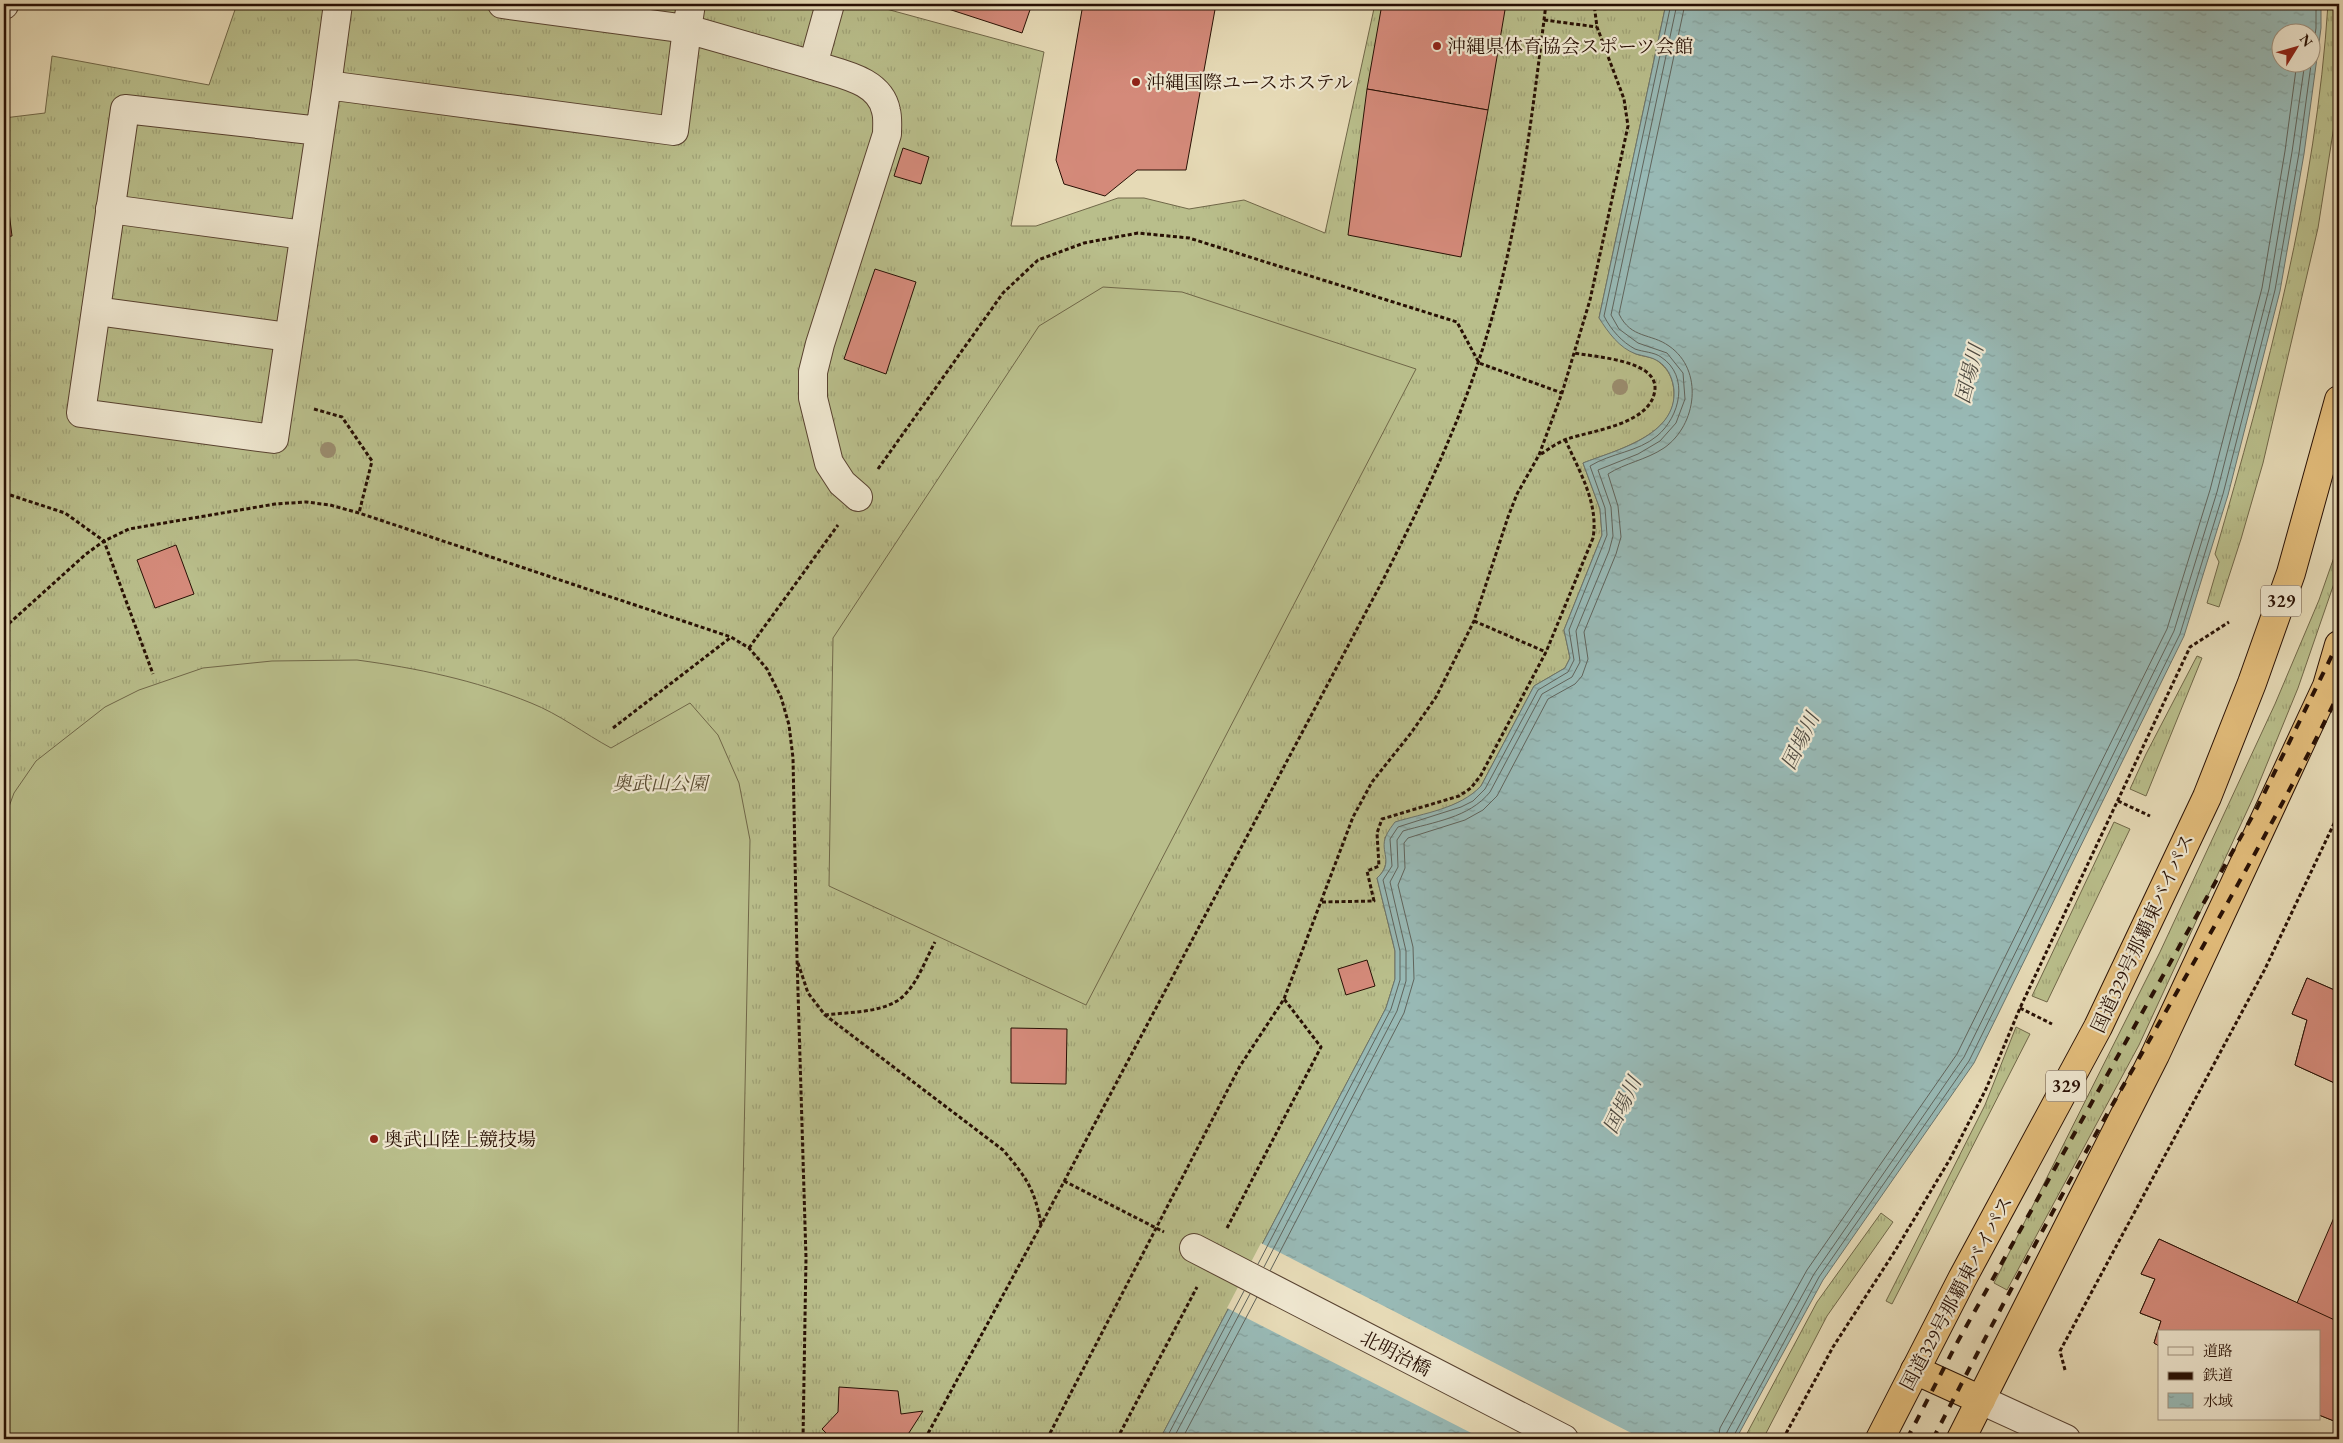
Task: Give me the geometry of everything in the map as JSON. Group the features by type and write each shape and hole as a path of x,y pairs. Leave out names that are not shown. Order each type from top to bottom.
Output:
{"highway":[{"name":"国道329号那覇東バイパス","path":"1880,1439 2098,1027 2207,797 2252,683 2291,573 2339,400"},
{"path":"1961,1439 2155,1055 2326,686 2339,645"},
{"path":"1915,1370 1981,1400"}],"street":[{"path":"320,131 125,109 80,413 274,439 328,85 338,4"},
{"path":"502,4 689,17 861,81 878,92 886,110 887,134 820,344 813,372 813,398 829,463 842,483 858,496"},
{"path":"814,65 830,4"},
{"path":"328,85 674,131 689,17"},
{"path":"110,209 304,235"},
{"path":"96,311 289,337"},
{"name":"北明治橋","path":"1211,1258 1564,1439"},
{"path":"1981,1400 2018,1427 2066,1439"}],"path":[{"path":"925,1439 1041,1226 1388,569 1445,450 1478,363 1503,279 1522,181 1546,4"},
{"path":"1047,1439 1240,1066 1284,999 1353,817 1372,782 1411,733 1436,696 1474,621 1517,494 1540,455 1562,393 1590,300 1628,126 1624,99 1597,27 1594,4"},
{"path":"1544,20 1597,27"},
{"path":"749,648 1003,293 1038,260 1084,243 1138,233 1189,238 1457,322 1478,363 1562,393"},
{"path":"1540,455 1565,439 1635,417 1647,408 1654,395 1655,382 1649,372 1639,366 1574,353"},
{"path":"280,398 342,417 372,461 359,514"},
{"path":"1322,902 1374,901 1367,871 1379,866 1377,833 1382,819 1459,796 1471,788 1481,775 1546,652 1593,538 1596,523 1594,506 1565,439"},
{"path":"4,492 65,513 104,541 153,674"},
{"path":"4,628 86,554 104,541 129,529 275,504 306,502 330,505 359,514 730,637 749,648 767,669 781,697 789,725 793,758 806,1258 803,1439"},
{"path":"1474,621 1546,652"},
{"path":"1783,1439 1834,1347 1895,1252 1950,1159 1986,1089 2020,1008 2190,647 2228,622"},
{"path":"612,728 730,637"},
{"path":"2118,801 2150,816"},
{"path":"2065,1370 2060,1351 2251,994 2339,813"},
{"path":"824,1015 874,1009 898,1000 913,984 935,942"},
{"path":"797,958 808,993 824,1015 1003,1150 1027,1178 1037,1202 1041,1226"},
{"path":"1117,1439 1321,1047 1284,999"},
{"path":"2020,1008 2052,1024"},
{"path":"1064,1182 1168,1235"}],"green space":[{"name":"奥武山公園","path":"237,4 868,4 1044,52 1011,226 1036,226 1118,198 1144,198 1189,209 1244,200 1325,233 1375,4 1666,4 1599,318 1620,342 1630,350 1656,360 1665,368 1670,375 1674,392 1672,407 1665,420 1655,430 1641,439 1626,447 1583,463 1600,509 1602,535 1564,630 1570,658 1565,668 1534,686 1481,786 1470,797 1385,837 1386,864 1377,878 1395,951 1395,979 1386,1008 1160,1439 4,1439 4,118 45,113 52,56 209,85"},
{"path":"2328,4 2339,4 2339,94 2318,228 2263,463 2219,607 2207,603 2219,562 2215,554 2253,419 2301,213 2313,144"},
{"path":"1103,287 1182,292 1416,369 1086,1005 829,886 833,638 1039,326"},
{"path":"2339,543 2339,569 2298,688 2253,798 2139,1045 2007,1290 1994,1283 2160,952 2275,704 2319,600"},
{"path":"2197,656 2202,658 2146,796 2130,789"},
{"name":"奥武山陸上競技場","path":"357,660 467,681 510,695 552,713 611,748 690,703 718,735 739,783 750,840 738,1439 4,1439 4,820 14,793 36,761 105,707 139,690 203,668 272,661"},
{"path":"2114,822 2130,829 2047,1002 2032,996"},
{"path":"2016,1027 2030,1034 1892,1304 1886,1301 1985,1105"},
{"path":"1881,1213 1893,1222 1827,1316 1763,1439 1744,1439 1817,1302"}],"water":[{"name":"国場川","path":"1666,4 2321,4 2320,35 2320,22 2270,22 2270,72 2315,72 2304,154 2280,291 2228,495 2184,636 1974,1063 1823,1280 1736,1439 1160,1439 1386,1008 1395,979 1395,951 1377,878 1385,867 1384,842 1387,834 1395,822 1452,805 1472,794 1481,786 1534,686 1565,668 1570,658 1564,630 1602,535 1600,509 1583,463 1627,446 1655,430 1666,419 1672,406 1674,390 1671,378 1662,364 1624,348 1610,334 1599,318"}],"pier":[{"path":"1261,1243 1643,1439 1483,1439 1227,1308"}],"building":[{"path":"933,4 1032,4 1022,33"},
{"name":"沖縄国際ユースホステル","path":"1083,4 1216,4 1186,170 1137,170 1105,196 1064,184 1056,160"},
{"name":"沖縄県体育協会スポーツ会館","path":"1382,4 1506,4 1488,110 1367,89"},
{"path":"1367,89 1488,110 1461,257 1348,235"},
{"path":"903,148 929,157 921,184 894,176"},
{"path":"4,212 9,212 12,236 4,237"},
{"path":"875,269 916,282 886,374 844,359"},
{"path":"176,545 194,594 155,608 137,560"},
{"path":"1367,960 1375,986 1346,995 1338,969"},
{"path":"2307,978 2339,992 2339,1085 2295,1065 2307,1020 2292,1014"},
{"path":"2307,978 2339,992 2339,1085 2295,1065 2307,1020 2292,1014"},
{"path":"1011,1028 1067,1029 1066,1084 1011,1083"},
{"path":"2339,1206 2339,1423 2320,1415 2320,1330 2158,1330 2161,1321 2140,1313 2155,1279 2141,1274 2159,1239 2297,1303"},
{"path":"2159,1239 2339,1322 2339,1423 2320,1415 2320,1330 2158,1330 2161,1321 2140,1313 2155,1279 2141,1274"},
{"path":"2158,1330 2158,1345 2154,1343"},
{"path":"2158,1330 2158,1345 2154,1343"},
{"path":"839,1387 898,1391 901,1414 923,1411 905,1439 832,1439 822,1429 838,1412"}],"railway":[{"path":"1907,1439 1958,1341 2257,808 2339,641"},
{"path":"1933,1439 2054,1210 2264,837 2339,693"}],"place":[{"name":"沖縄県体育協会スポーツ会館","path":"1437,46"},
{"name":"沖縄国際ユースホステル","path":"1136,82"},
{"name":"奥武山陸上競技場","path":"374,1139"}]}
